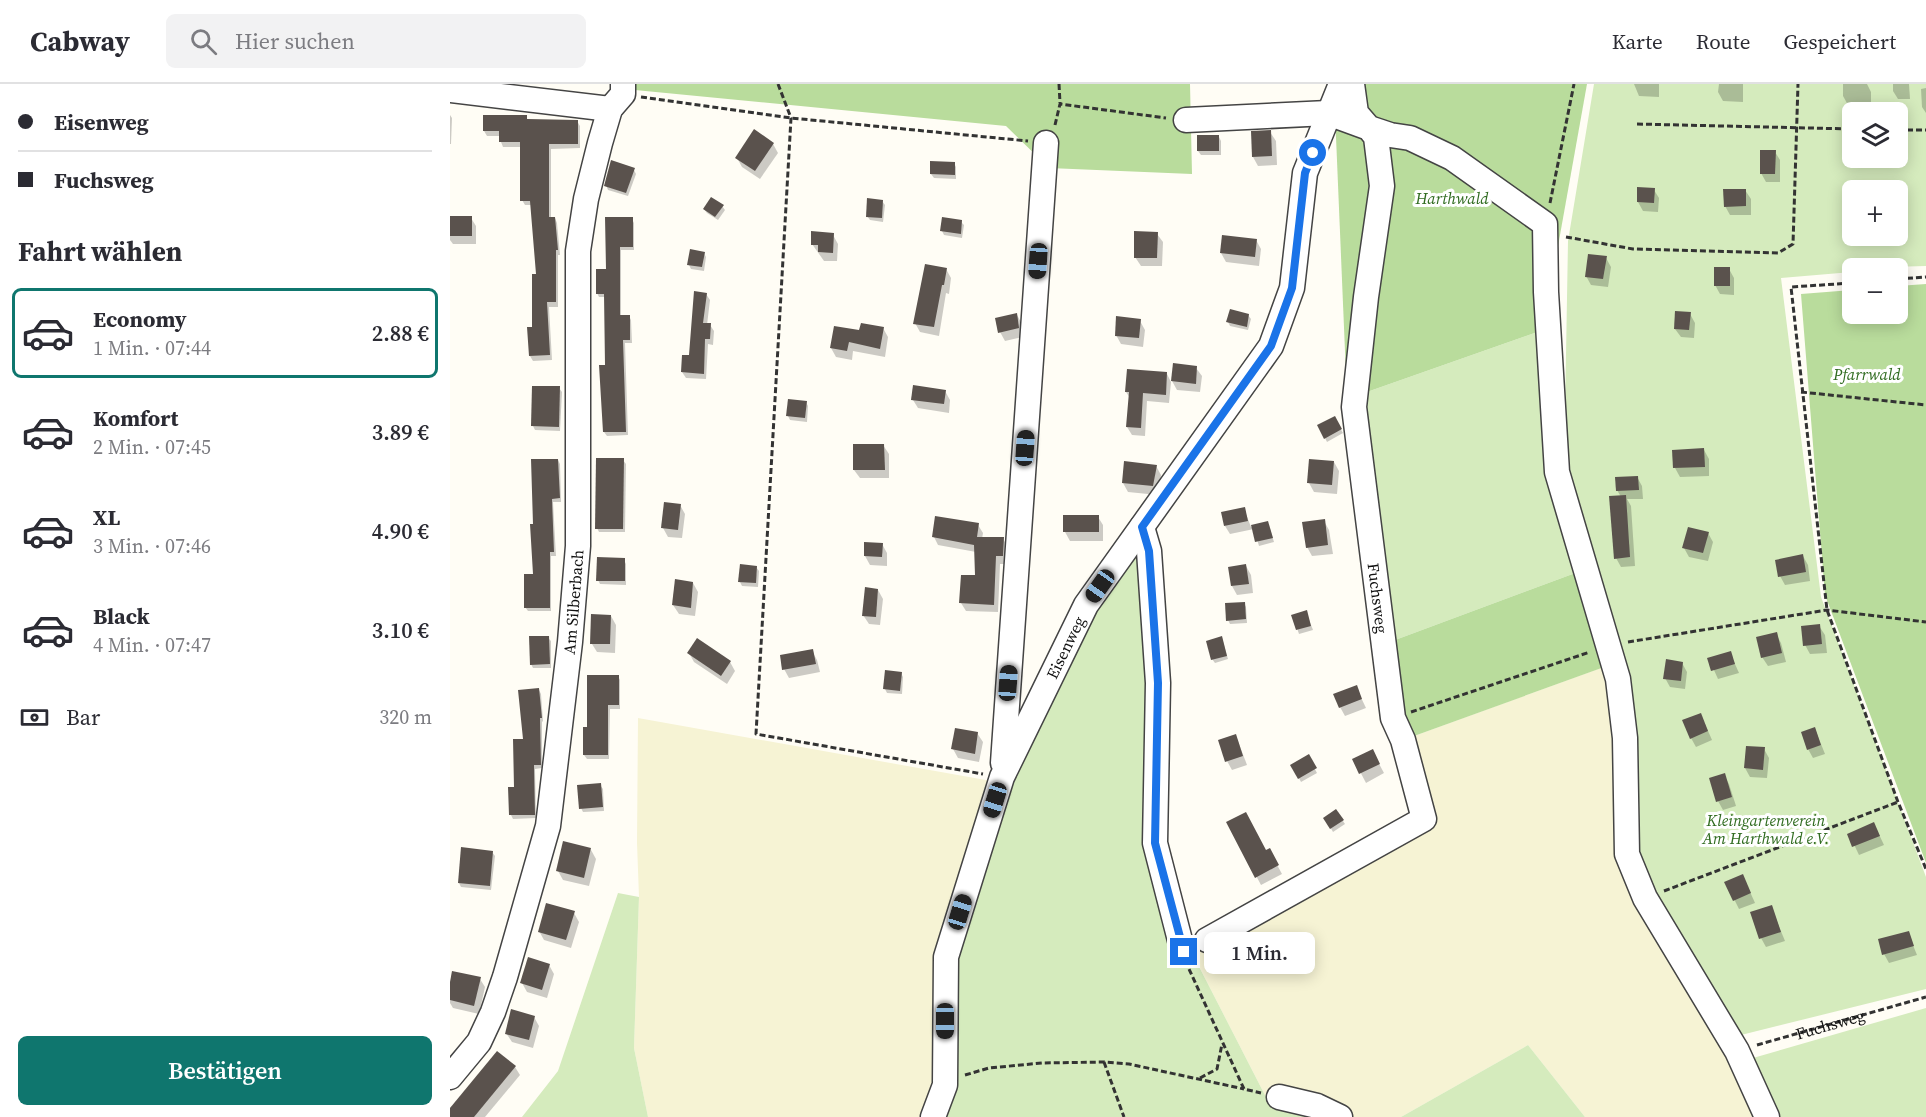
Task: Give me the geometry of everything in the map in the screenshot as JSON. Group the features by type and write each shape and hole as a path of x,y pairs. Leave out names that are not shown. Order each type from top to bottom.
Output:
{"street":[{"name":"Eisenweg","path":"933,1117 945,1085 946,957 1002,777 1086,605 1271,346 1292,288 1305,173 1341,84"},
{"path":"1352,84 1356,113 1369,128"},
{"path":"450,90 619,96"},
{"name":"Am Silberbach","path":"450,1077 479,1042 493,1012 548,826 570,642 578,546 578,251 586,199 619,96"},
{"path":"1186,120 1328,113 1390,135 1410,138 1452,158 1546,229 1546,292 1557,472 1618,679 1626,738 1627,854 1645,898 1737,1051 1767,1117"},
{"name":"Fuchsweg","path":"1206,940 1425,819 1403,740 1393,718 1354,407 1366,297 1382,186 1376,137 1369,128"},
{"path":"1002,777 1046,143"},
{"path":"1142,527 1149,551 1158,683 1155,843 1184,952"},
{"path":"1279,1097 1317,1106 1340,1117"}],"path":[{"path":"778,84 791,118 756,734 1002,777"},
{"path":"619,96 791,118 1046,143 1051,139 1060,104 1059,84"},
{"path":"1574,84 1546,229 1634,249 1778,253 1793,244 1798,84"},
{"path":"1060,104 1186,120"},
{"path":"1637,124 1842,129"},
{"path":"1908,130 1926,130"},
{"path":"1908,278 1926,277"},
{"path":"1842,284 1791,287 1827,610 1898,802 1926,869"},
{"path":"1802,392 1926,405"},
{"path":"1827,610 1926,622"},
{"path":"1645,898 1898,802"},
{"path":"1184,952 1186,963 1244,1089"},
{"name":"Fuchsweg","path":"1737,1051 1926,997"},
{"path":"1199,1079 1217,1069 1222,1042"},
{"path":"1104,1062 1124,1117"},
{"path":"945,1085 961,1076 988,1068 1042,1063 1104,1062 1129,1064 1279,1097"}],"shaded area":[{"path":"1623,660 1632,852 1775,1117 1585,1117 1528,1045 1401,1117 1354,1117 1269,1103 1190,949 1424,819 1403,740"},
{"path":"638,718 997,782 938,1069 921,1117 648,1117 634,1048 639,897"}],"green space":[{"path":"635,84 1190,84 1192,174 1049,168 1006,126 635,90"},
{"name":"Harthwald","path":"1346,84 1587,84 1543,330 1347,399 1335,113"},
{"name":"Kleingartenverein Am Harthwald e.V.","path":"1594,84 1926,84 1926,266 1908,266 1908,258 1842,258 1842,273 1781,278 1821,597 1926,877 1926,989 1733,1037 1632,852 1633,734 1564,470 1568,241"},
{"name":"Pfarrwald","path":"1926,284 1926,863 1825,595 1801,294 1842,291 1842,324 1908,324 1908,285"},
{"path":"1543,330 1578,572 1387,643 1347,399"},
{"path":"1144,531 1162,820 1190,949 1269,1103 1354,1117 940,1117 953,953 1005,783 1073,642"},
{"path":"1578,572 1607,666 1403,740 1387,643"},
{"path":"618,893 639,897 634,1048 648,1117 522,1117 558,1071"},
{"path":"1926,1008 1926,1117 1775,1117 1753,1058"},
{"path":"1528,1045 1585,1117 1401,1117"}],"building":[{"path":"483,115 527,115 527,119 578,120 578,144 549,144 549,217 555,217 558,250 556,250 556,302 547,302 550,355 529,356 527,327 532,327 532,274 536,274 530,201 520,201 520,142 499,142 499,131 483,131"},
{"path":"754,129 774,143 755,171 735,158"},
{"path":"1271,130 1272,156 1252,157 1251,131"},
{"path":"1197,135 1219,135 1219,151 1197,151"},
{"path":"1760,150 1776,150 1775,174 1760,174"},
{"path":"611,160 635,168 626,193 604,186"},
{"path":"930,161 955,162 955,175 930,174"},
{"path":"1637,187 1655,188 1654,203 1637,202"},
{"path":"1723,189 1746,189 1746,206 1724,207"},
{"path":"711,197 724,205 715,217 703,209"},
{"path":"867,198 883,200 882,218 866,217"},
{"path":"450,216 472,216 472,236 450,236"},
{"path":"605,217 633,217 633,247 620,247 620,315 630,315 630,340 623,340 626,432 603,432 599,365 605,365 604,294 596,294 596,269 606,269"},
{"path":"942,217 962,220 961,234 940,231"},
{"path":"811,231 834,233 833,253 818,252 818,245 811,245"},
{"path":"1134,231 1158,232 1157,258 1134,258"},
{"path":"1222,235 1257,239 1255,257 1220,253"},
{"path":"690,249 705,252 702,267 687,265"},
{"path":"1588,254 1607,256 1603,279 1585,277"},
{"path":"925,264 947,268 934,327 913,324"},
{"path":"1714,267 1730,267 1730,286 1714,286"},
{"path":"694,291 707,293 703,323 711,323 710,339 705,339 704,374 681,372 682,355 689,355"},
{"path":"1230,309 1249,314 1247,327 1226,322"},
{"path":"1675,311 1691,312 1689,330 1674,329"},
{"path":"1017,313 1019,328 998,333 995,318"},
{"path":"1116,316 1141,319 1139,338 1115,336"},
{"path":"861,323 884,327 880,349 849,342 847,351 830,348 834,326 859,330"},
{"path":"1173,363 1197,366 1196,384 1171,381"},
{"path":"1127,369 1167,372 1166,395 1143,393 1141,428 1126,427 1129,392 1125,392"},
{"path":"913,385 946,390 944,404 911,400"},
{"path":"532,386 560,386 559,427 531,426"},
{"path":"788,399 807,401 805,418 786,416"},
{"path":"1335,416 1342,429 1324,439 1317,425"},
{"path":"853,444 884,444 885,470 853,470"},
{"path":"1704,448 1705,467 1673,468 1672,450"},
{"path":"596,458 624,458 623,529 595,529"},
{"path":"531,459 558,459 560,498 552,499 554,552 550,552 550,608 524,608 524,574 533,574 530,524 533,524"},
{"path":"1309,459 1334,461 1332,485 1307,483"},
{"path":"1124,461 1157,465 1153,486 1122,483"},
{"path":"1638,476 1639,490 1616,491 1615,477"},
{"path":"1626,495 1630,557 1614,559 1609,496"},
{"path":"664,502 681,504 678,530 661,528"},
{"path":"1245,507 1248,521 1224,526 1221,512"},
{"path":"1063,515 1099,515 1099,532 1063,532"},
{"path":"935,516 979,523 977,537 1004,537 1003,556 996,556 994,605 959,603 961,575 975,575 974,545 932,537"},
{"path":"1325,519 1328,545 1306,548 1302,522"},
{"path":"1268,521 1273,538 1255,542 1251,525"},
{"path":"1688,527 1709,532 1703,553 1682,548"},
{"path":"864,542 883,543 882,557 864,556"},
{"path":"1803,554 1806,572 1778,577 1775,560"},
{"path":"597,557 625,558 625,581 596,581"},
{"path":"740,564 757,566 756,583 738,582"},
{"path":"1246,564 1249,584 1231,586 1228,567"},
{"path":"675,579 693,582 691,608 672,605"},
{"path":"865,587 878,589 876,617 862,616"},
{"path":"1245,602 1246,619 1226,621 1225,603"},
{"path":"1307,610 1311,626 1296,630 1291,615"},
{"path":"591,614 611,615 610,644 590,644"},
{"path":"1820,624 1822,644 1803,646 1801,626"},
{"path":"1777,632 1782,653 1761,658 1756,637"},
{"path":"529,636 549,636 550,664 530,665"},
{"path":"1222,636 1227,656 1211,660 1206,641"},
{"path":"697,638 731,661 721,676 687,653"},
{"path":"813,649 816,664 782,670 780,655"},
{"path":"1731,651 1735,664 1711,671 1707,658"},
{"path":"1666,659 1683,662 1681,681 1663,679"},
{"path":"885,670 902,672 900,691 883,689"},
{"path":"587,675 619,675 619,705 608,705 608,755 583,755 583,727 587,727"},
{"path":"1357,685 1362,699 1339,708 1333,694"},
{"path":"539,688 542,718 540,718 541,765 534,765 535,815 509,815 508,787 514,787 513,739 523,739 518,690"},
{"path":"1701,713 1708,731 1690,739 1682,720"},
{"path":"1815,727 1821,745 1807,750 1801,732"},
{"path":"955,728 978,732 975,754 951,749"},
{"path":"1236,734 1243,756 1225,762 1218,740"},
{"path":"1746,746 1765,747 1763,770 1744,768"},
{"path":"1373,749 1380,764 1359,774 1352,759"},
{"path":"1309,754 1317,768 1298,779 1290,765"},
{"path":"1725,773 1732,797 1716,802 1709,778"},
{"path":"601,783 603,807 579,809 577,785"},
{"path":"1336,809 1344,820 1330,829 1323,818"},
{"path":"1246,812 1266,850 1270,848 1279,865 1255,878 1226,822"},
{"path":"1874,822 1880,836 1852,847 1847,834"},
{"path":"563,841 591,848 584,878 556,871"},
{"path":"461,847 493,851 490,886 458,883"},
{"path":"1743,874 1751,893 1733,901 1724,882"},
{"path":"546,903 575,911 566,940 538,932"},
{"path":"1772,905 1781,932 1759,939 1750,912"},
{"path":"1909,931 1914,946 1882,955 1878,939"},
{"path":"528,957 550,964 542,990 520,983"},
{"path":"452,971 481,977 474,1006 450,1000"},
{"path":"511,1009 535,1016 529,1040 505,1034"},
{"path":"497,1051 516,1066 474,1117 450,1117 450,1108"}],"route":[{"path":"1184,952 1155,843 1158,683 1149,551 1142,527 1271,346 1292,288 1305,173 1313,153"}]}
